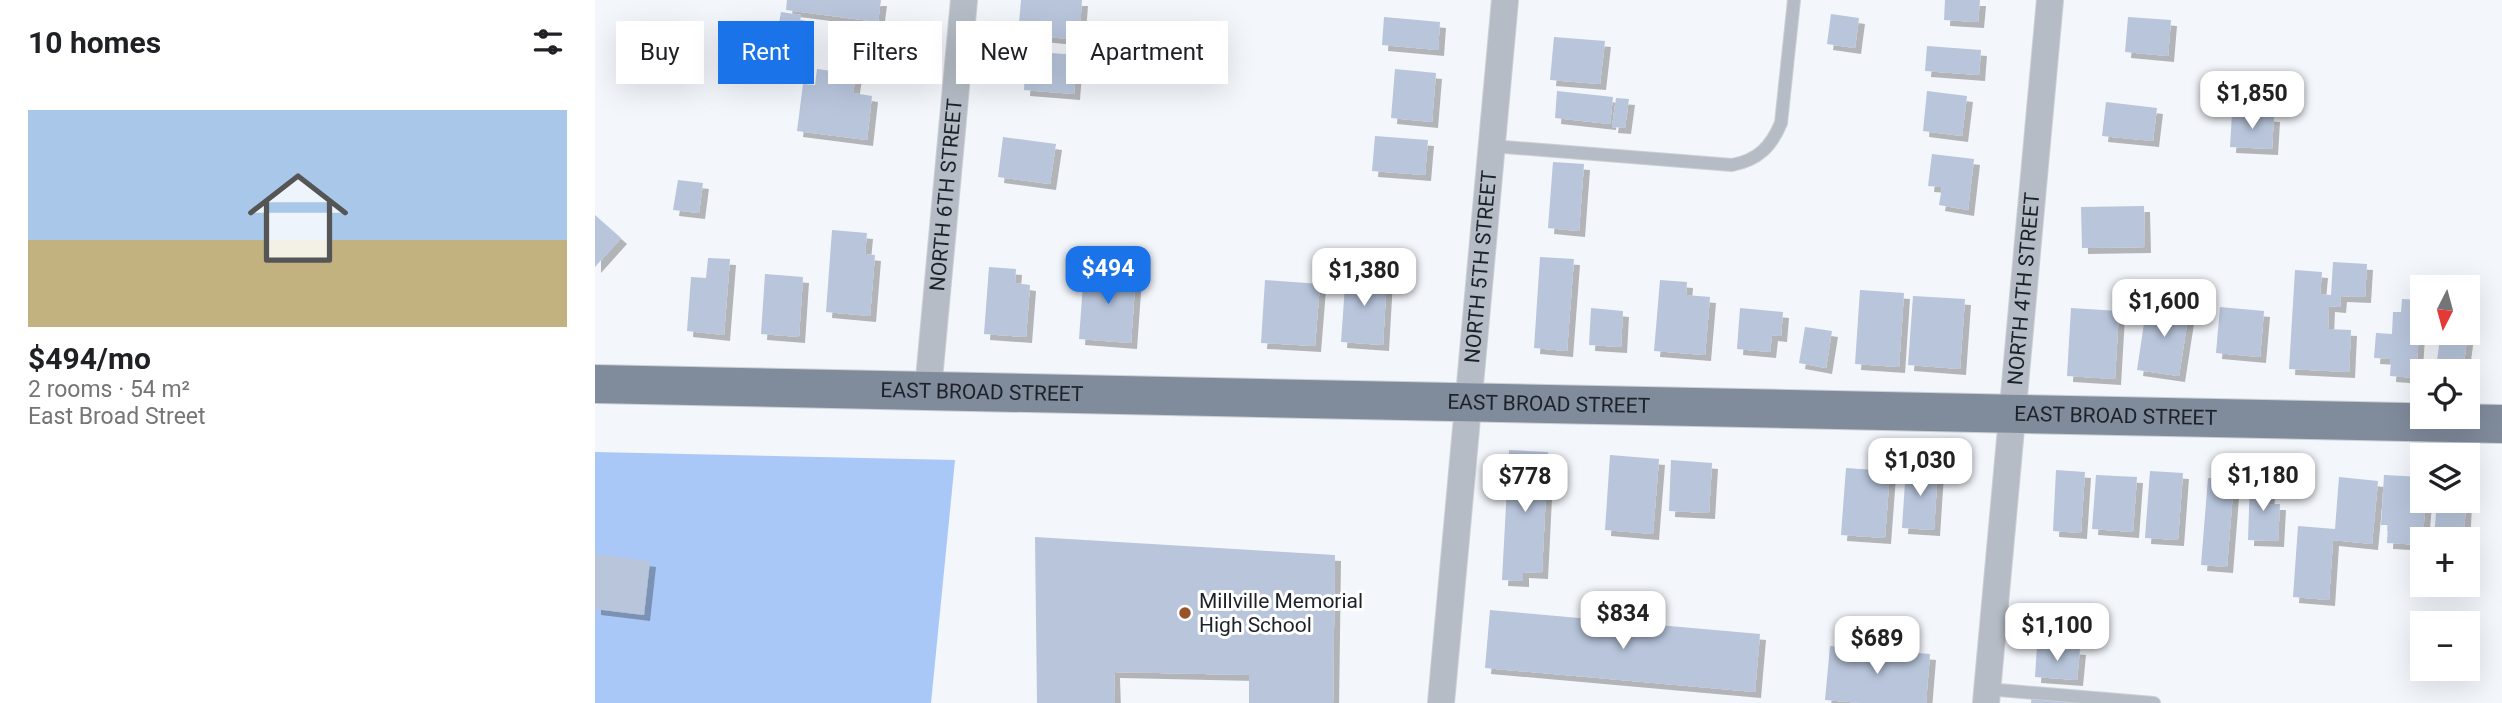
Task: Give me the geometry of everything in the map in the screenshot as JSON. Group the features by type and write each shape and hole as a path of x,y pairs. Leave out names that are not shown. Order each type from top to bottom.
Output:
{"main road":[{"name":"EAST BROAD STREET","path":"595,384 2502,424"}],"street":[{"name":"NORTH 6TH STREET","path":"928,390 964,0"},
{"name":"NORTH 5TH STREET","path":"1441,703 1505,0"},
{"name":"NORTH 4TH STREET","path":"1987,696 2050,0"}],"lane":[{"path":"1492,146 1732,165 1746,162 1773,142 1781,123 1794,0"},
{"path":"1987,696 2154,703"}],"shaded area":[{"path":"595,452 955,460 931,703 595,703"}],"building":[{"path":"787,0 881,0 878,21 786,10"},
{"path":"1021,0 1082,0 1080,21 1066,21 1066,39 1052,37 1052,21 1019,21"},
{"path":"1945,0 1980,0 1978,22 1944,20"},
{"path":"781,12 801,15 800,21 779,21"},
{"path":"1831,14 1859,18 1855,48 1827,44"},
{"path":"1384,17 1440,22 1438,50 1382,45"},
{"path":"2128,17 2171,20 2168,56 2125,52"},
{"path":"1554,37 1605,41 1600,84 1550,80"},
{"path":"1927,46 1981,50 1979,75 1925,71"},
{"path":"1052,53 1066,54 1066,84 1075,84 1074,94 1024,90 1024,84 1052,84"},
{"path":"817,69 828,70 828,84 854,84 853,93 872,96 867,140 797,131 803,84 815,85"},
{"path":"1395,69 1436,73 1432,122 1391,118"},
{"path":"1557,91 1613,97 1610,124 1555,118"},
{"path":"1927,91 1967,96 1962,136 1923,131"},
{"path":"1616,98 1629,99 1625,128 1612,127"},
{"path":"2106,102 2157,108 2153,141 2102,136"},
{"path":"2232,113 2274,116 2272,149 2230,147"},
{"path":"1375,136 1428,140 1425,175 1372,171"},
{"path":"1003,137 1056,144 1050,184 998,177"},
{"path":"1932,154 1974,159 1968,210 1939,205 1942,187 1928,186"},
{"path":"1553,162 1584,164 1579,231 1548,228"},
{"path":"678,180 703,183 699,213 673,210"},
{"path":"2144,206 2145,247 2082,248 2081,207"},
{"path":"595,215 621,238 595,267"},
{"path":"832,230 867,233 865,254 875,255 870,316 826,312"},
{"path":"1540,257 1574,259 1567,351 1534,348"},
{"path":"708,258 730,259 724,335 687,331 691,277 706,278"},
{"path":"2333,262 2367,264 2365,297 2341,296 2340,307 2329,306 2328,329 2351,330 2349,372 2289,369 2295,270 2322,272 2320,294 2331,295"},
{"path":"989,267 1016,269 1015,283 1030,285 1026,337 984,334"},
{"path":"1084,270 1136,273 1131,343 1079,339"},
{"path":"1346,271 1387,275 1383,345 1341,342"},
{"path":"765,274 803,277 799,337 761,334"},
{"path":"1265,280 1320,284 1315,346 1261,343"},
{"path":"1660,280 1687,282 1686,295 1710,297 1705,355 1654,351"},
{"path":"1860,290 1904,293 1899,367 1855,364"},
{"path":"1913,296 1965,299 1960,369 1908,365"},
{"path":"2402,299 2410,299 2410,345 2418,345 2417,359 2410,359 2410,378 2390,376 2391,359 2374,358 2376,333 2392,334 2393,312 2401,312"},
{"path":"2159,300 2190,305 2179,376 2137,370 2145,317 2156,318"},
{"path":"2220,307 2264,311 2260,357 2216,353"},
{"path":"1591,308 1623,311 1621,347 1589,345"},
{"path":"1740,308 1783,312 1781,336 1772,335 1770,352 1737,349"},
{"path":"2071,308 2119,311 2115,379 2067,376"},
{"path":"1805,327 1832,331 1826,368 1799,363"},
{"path":"2439,345 2466,345 2464,359 2437,359"},
{"path":"1509,450 1548,452 1542,573 1523,572 1523,581 1502,580"},
{"path":"1610,455 1659,459 1653,534 1605,530"},
{"path":"1671,460 1712,463 1709,513 1669,511"},
{"path":"1906,467 1938,469 1934,530 1902,528"},
{"path":"1846,468 1890,471 1885,538 1841,535"},
{"path":"2056,470 2085,472 2081,533 2053,531"},
{"path":"2150,471 2183,473 2178,540 2145,538"},
{"path":"2096,475 2137,477 2133,532 2092,529"},
{"path":"2384,475 2410,476 2410,513 2425,513 2424,527 2410,527 2410,544 2387,543 2388,525 2381,525"},
{"path":"2339,477 2378,481 2372,544 2333,540 2329,600 2293,597 2298,526 2335,529"},
{"path":"2208,478 2234,480 2227,567 2201,565"},
{"path":"2250,480 2270,481 2268,504 2280,504 2278,541 2248,540"},
{"path":"2436,513 2465,513 2465,527 2435,527"},
{"name":"Millville Memorial High School","path":"1035,537 1335,555 1333,703 1249,703 1249,675 1114,672 1115,703 1037,703"},
{"path":"595,554 650,561 644,615 595,609"},
{"path":"1490,610 1760,634 1755,692 1485,668"},
{"path":"1830,646 1930,654 1926,703 1825,700"},
{"path":"2037,646 2080,649 2077,680 2035,677"},
{"path":"2032,694 2075,698 2074,703 2031,703"}],"place":[{"name":"Millville Memorial High School","path":"1185,613"}]}
